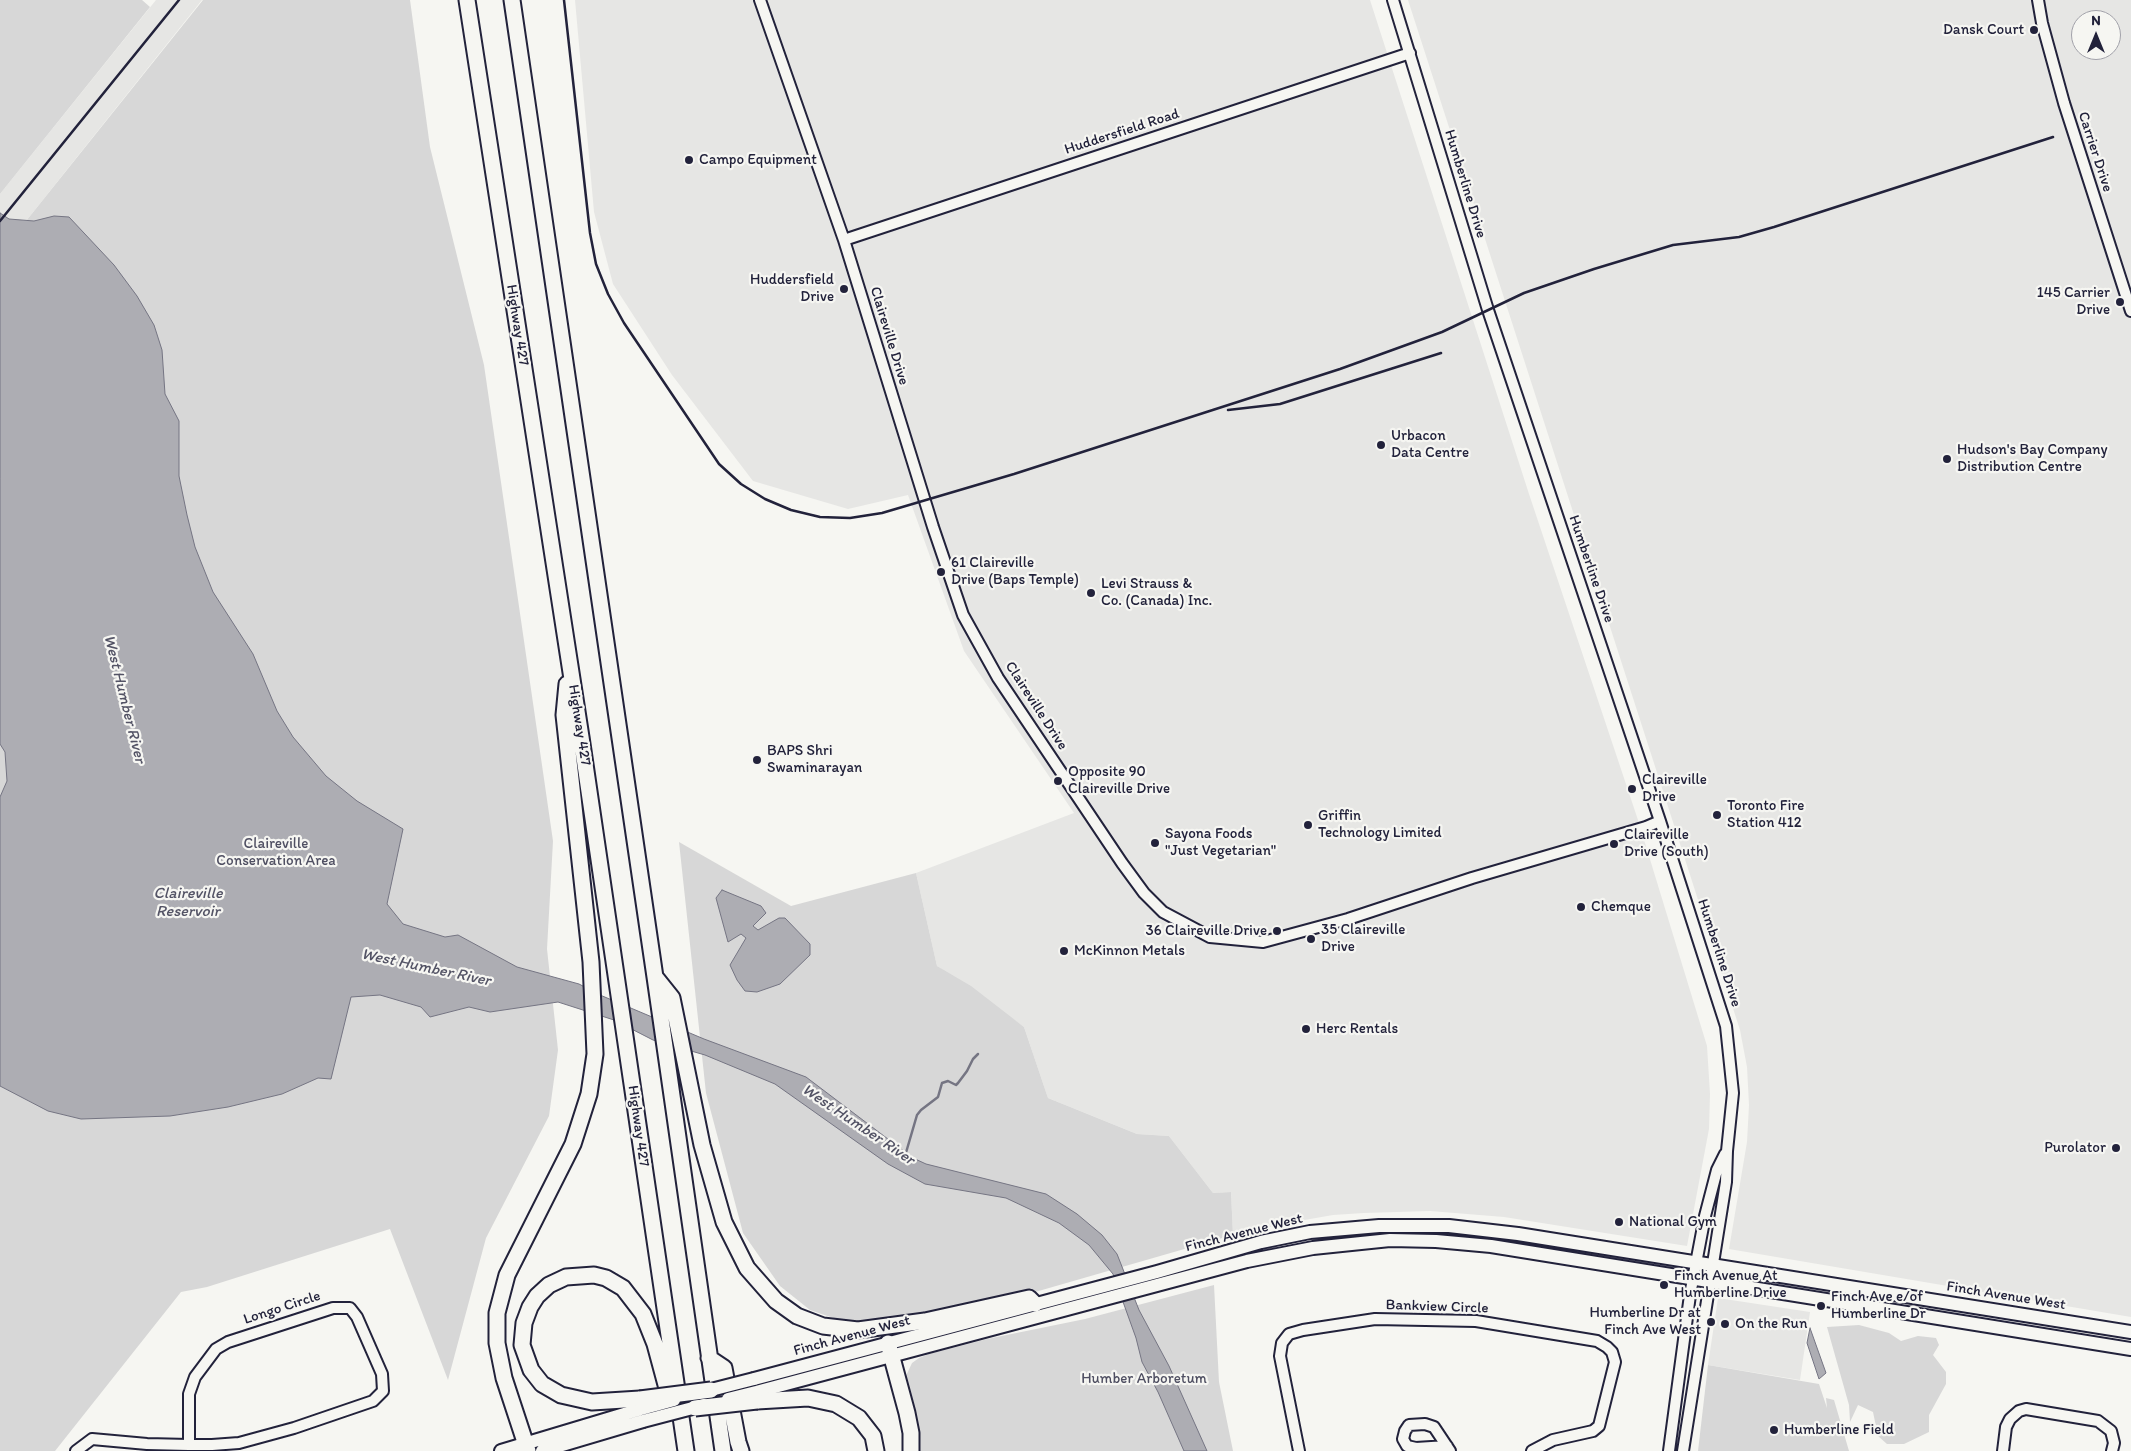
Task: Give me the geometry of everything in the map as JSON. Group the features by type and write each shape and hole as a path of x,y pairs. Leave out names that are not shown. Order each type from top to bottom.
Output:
{"highway":[{"name":"Highway 427","path":"467,0 616,970 686,1447"},
{"path":"512,0 723,1451"},
{"path":"527,1447 504,1378 497,1344 497,1313 508,1275 573,1144 594,1073 595,1054 591,962 564,715 569,662"},
{"path":"655,977 672,998 712,1186 724,1222 732,1243 747,1268 776,1301 797,1316 823,1326 858,1330 925,1321 1029,1298 1035,1304"},
{"path":"686,1447 664,1384 655,1344 643,1314 623,1288 606,1278 594,1275 566,1277 549,1285 537,1296 530,1307 524,1323 522,1345 531,1370 542,1384 561,1395 641,1410 711,1390"},
{"path":"890,1349 907,1413 911,1451"},
{"path":"709,1358 724,1368 741,1451"},
{"path":"695,1408 755,1391 836,1404 859,1418 873,1436 876,1451"}],"main road":[{"name":"Finch Avenue West","path":"1160,1278 1261,1242 1288,1236 1349,1228 1403,1225 1449,1226 1488,1230 1696,1262 2131,1332"},
{"name":"Finch Avenue West","path":"890,1349 1160,1278 1295,1250 1356,1242 1414,1240 1491,1246 2131,1349"},
{"name":"Finch Avenue West","path":"711,1390 755,1391 1035,1304 1085,1297"},
{"path":"501,1451 527,1447 641,1410 695,1408"},
{"path":"542,1451 641,1410"}],"street":[{"name":"Claireville Drive","path":"760,0 844,240 933,527 964,615 998,678 1122,863 1144,893 1163,912 1210,937 1263,942 1348,919 1660,821"},
{"name":"Humberline Drive","path":"1393,0 1488,310 1660,821 1726,1026 1734,1092 1727,1151 1726,1182 1683,1451"},
{"name":"Carrier Drive","path":"2038,0 2042,23 2064,103 2131,311"},
{"name":"Huddersfield Road","path":"844,240 1410,54"},
{"name":"Humberline Drive","path":"1669,1451 1696,1262 1715,1179 1727,1151"},
{"name":"Longo Circle","path":"76,1451 92,1440 189,1445 240,1443 294,1428 373,1400 383,1392 382,1374 356,1316 350,1308 333,1308 228,1342 216,1349 194,1376 189,1394 189,1445"},
{"name":"Bankview Circle","path":"1299,1451 1280,1356 1282,1343 1289,1334 1303,1330 1375,1319 1476,1320 1597,1341 1607,1347 1612,1352 1615,1362 1599,1426 1593,1431 1553,1440 1532,1451"},
{"path":"2002,1451 2006,1426 2010,1419 2019,1411 2026,1409 2098,1421 2111,1431 2114,1443 2112,1451"}],"shaded area":[{"path":"156,0 202,0 26,221 9,219 0,213 0,194"},
{"path":"575,0 1370,0 1529,494 1638,820 1707,1046 1710,1094 1709,1129 1687,1246 1504,1217 1430,1211 1333,1215 1233,1235 1231,1192 1213,1193 1169,1136 1137,1134 1048,1098 1024,1027 937,966 916,873 1074,813 964,651 908,495 848,509 753,481 672,375 613,284 594,212"},
{"path":"1408,0 2131,0 2131,1317 1729,1249 1747,1142 1749,1105 1747,1067 1740,1030"},
{"path":"1718,1298 1810,1312 1800,1380 1708,1365"}],"green space":[{"path":"0,0 142,0 150,7 0,194"},
{"name":"Claireville Conservation Area","path":"203,0 410,0 430,147 484,365 553,841 547,949 558,1050 549,1116 486,1238 448,1380 390,1229 207,1287 181,1292 55,1451 0,1451 0,248 26,221"},
{"path":"679,842 791,906 916,873 937,966 971,986 1024,1027 1048,1098 1137,1134 1169,1136 1213,1193 1231,1192 1233,1235 997,1303 925,1316 848,1323 810,1310 780,1286 743,1233 706,1093"},
{"name":"Humber Arboretum","path":"1214,1285 1219,1382 1233,1451 920,1451 916,1413 905,1378 912,1363 919,1358 987,1339 1085,1319"},
{"path":"1859,1325 1889,1333 1901,1341 1918,1336 1936,1338 1939,1345 1933,1355 1946,1372 1946,1384 1929,1415 1929,1432 1904,1444 1887,1444 1878,1436 1873,1412 1858,1405 1850,1422 1849,1405 1827,1327"},
{"path":"1708,1365 1819,1384 1827,1408 1826,1398 1834,1400 1849,1451 1698,1451"}],"water":[{"name":"Claireville Reservoir","path":"0,213 9,219 34,221 54,216 69,217 114,265 137,296 154,325 162,350 165,394 179,421 179,476 187,515 195,547 213,592 253,654 277,711 293,737 326,776 357,801 403,829 387,904 403,924 445,937 458,935 517,967 579,984 600,995 704,1039 806,1077 913,1158 926,1164 1046,1194 1077,1214 1102,1235 1117,1254 1139,1310 1169,1366 1207,1451 1184,1451 1158,1392 1142,1362 1136,1338 1113,1274 1089,1245 1059,1223 1006,1198 925,1184 888,1164 775,1084 705,1055 653,1040 614,1020 558,1002 490,1012 469,1007 430,1017 421,1007 380,995 351,997 331,1079 318,1078 282,1094 228,1107 170,1116 81,1119 48,1111 0,1086 0,797 7,781 5,752 0,744"},
{"path":"722,890 761,906 766,913 753,926 758,930 779,918 785,918 810,944 810,955 780,984 757,992 745,991 737,980 730,965 746,938 741,934 728,942 716,898"},
{"path":"1810,1328 1826,1373 1819,1379 1807,1343"}],"waterway":[{"name":"West Humber River","path":"905,1156 917,1115 938,1097 942,1083 948,1081 956,1085 978,1054"}],"railway":[{"path":"0,221 179,0"},
{"path":"564,0 590,233 596,264 608,294 624,323 719,464 741,484 765,499 791,510 820,517 850,518 882,513 1014,474 1340,369 1442,332 1524,293 1594,269 1673,245 1739,237 1774,227 2053,137"},
{"path":"1228,410 1280,404 1441,353"}],"place":[{"name":"Dansk Court","path":"2034,30"},
{"name":"Campo Equipment","path":"689,160"},
{"name":"Huddersfield Drive","path":"844,289"},
{"name":"145 Carrier Drive","path":"2120,302"},
{"name":"Urbacon Data Centre","path":"1381,445"},
{"name":"Hudson's Bay Company Distribution Centre","path":"1947,459"},
{"name":"61 Claireville Drive (Baps Temple)","path":"941,572"},
{"name":"Levi Strauss & Co. (Canada) Inc.","path":"1091,593"},
{"name":"BAPS Shri Swaminarayan","path":"757,760"},
{"name":"Opposite 90 Claireville Drive","path":"1058,781"},
{"name":"Claireville Drive","path":"1632,789"},
{"name":"Toronto Fire Station 412","path":"1717,815"},
{"name":"Griffin Technology Limited","path":"1308,825"},
{"name":"Sayona Foods \"Just Vegetarian\"","path":"1155,843"},
{"name":"Claireville Drive (South)","path":"1614,844"},
{"name":"Chemque","path":"1581,907"},
{"name":"36 Claireville Drive","path":"1277,931"},
{"name":"35 Claireville Drive","path":"1311,939"},
{"name":"McKinnon Metals","path":"1064,951"},
{"name":"Herc Rentals","path":"1306,1029"},
{"name":"Purolator","path":"2116,1148"},
{"name":"National Gym","path":"1619,1222"},
{"name":"Finch Avenue At Humberline Drive","path":"1664,1285"},
{"name":"Finch Ave e/of Humberline Dr","path":"1821,1306"},
{"name":"Humberline Dr at Finch Ave West","path":"1711,1322"},
{"name":"On the Run","path":"1725,1324"},
{"name":"Humberline Field","path":"1774,1430"}]}
